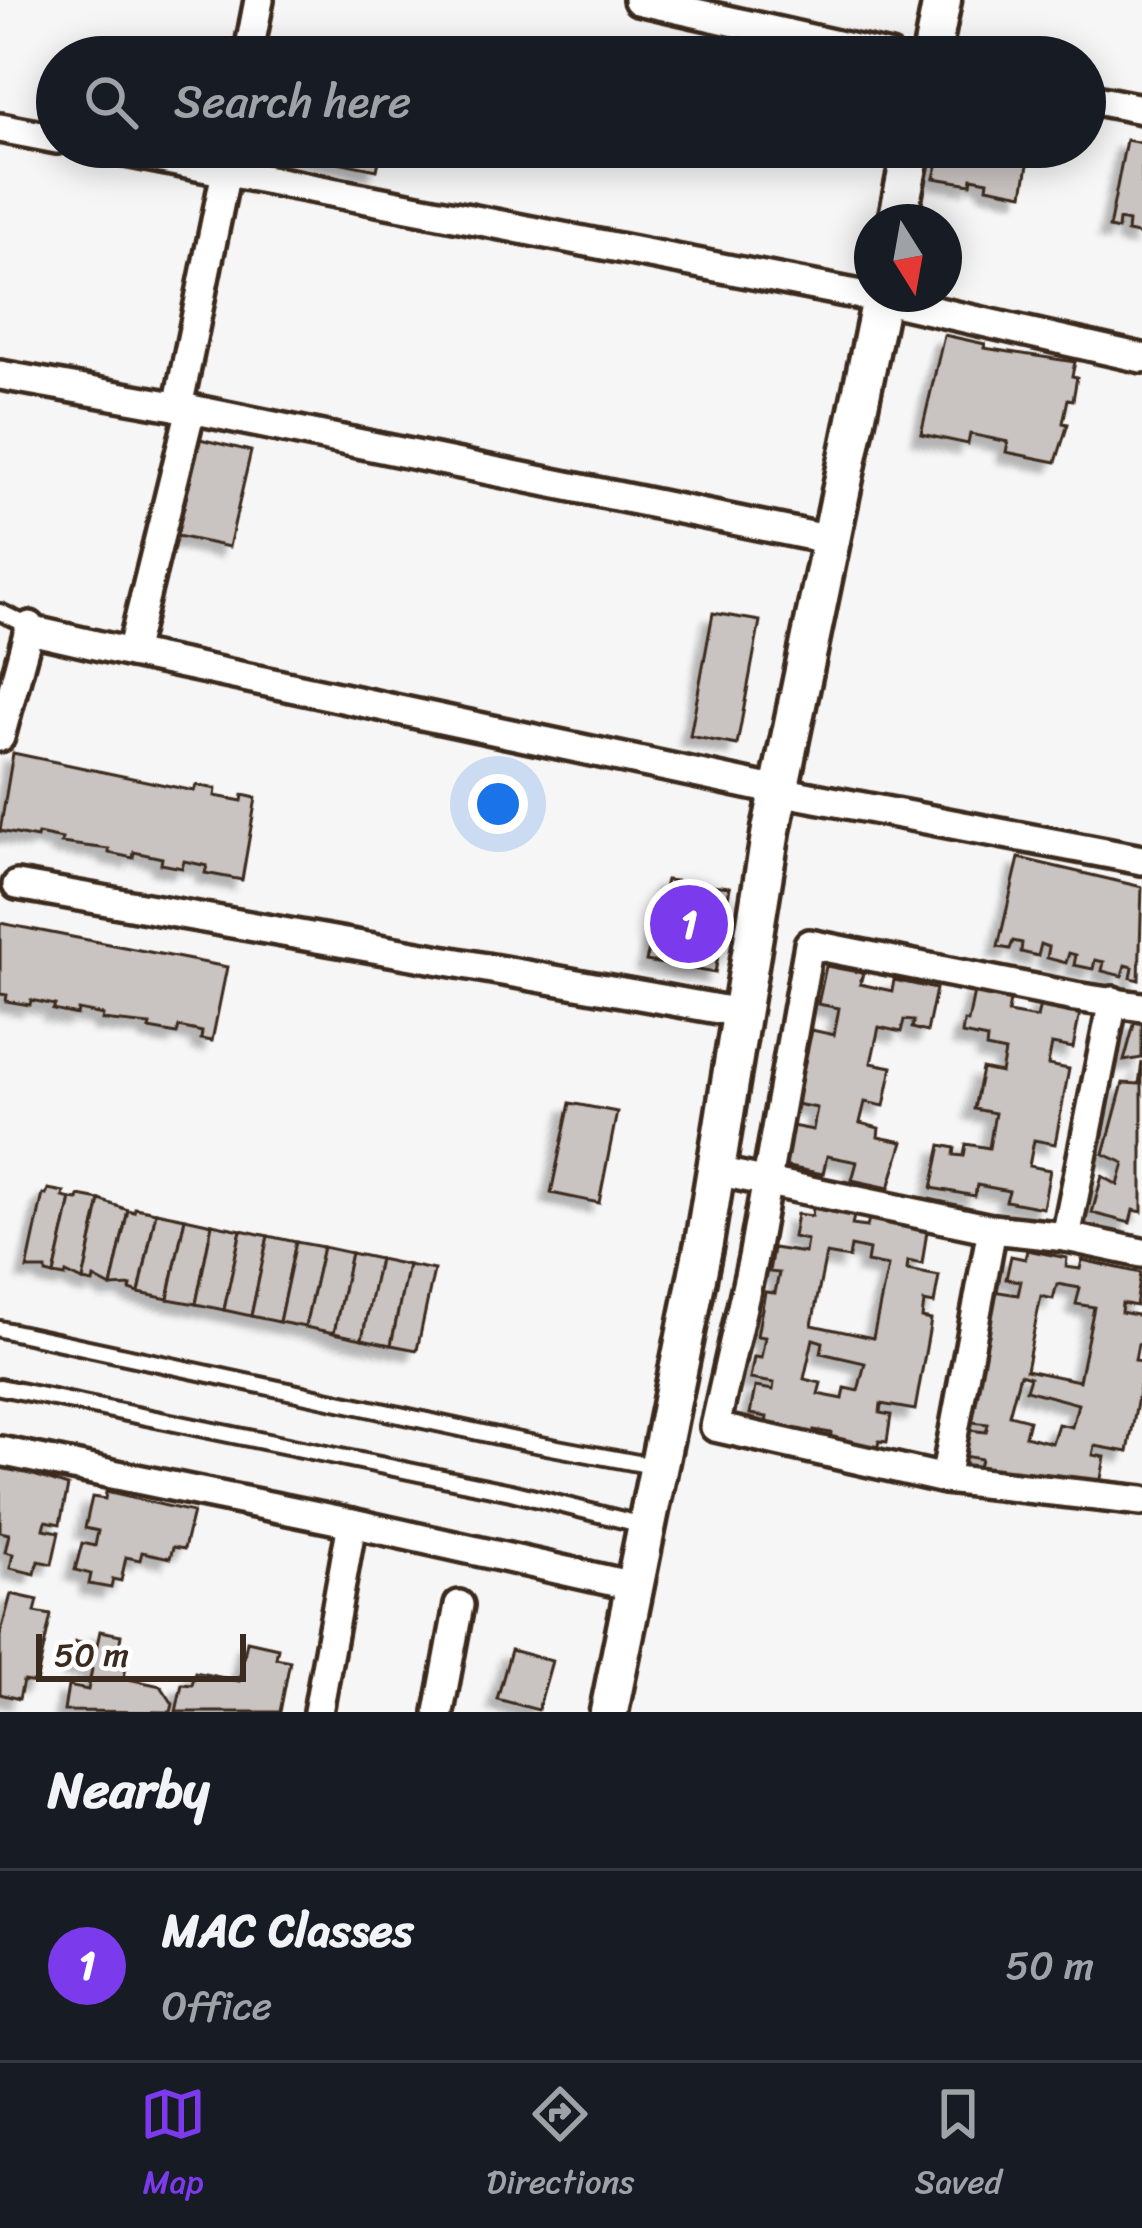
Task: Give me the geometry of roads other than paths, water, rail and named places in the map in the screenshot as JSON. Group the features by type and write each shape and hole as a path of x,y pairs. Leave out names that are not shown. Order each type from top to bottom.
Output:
{"street":[{"path":"252,36 259,0"},
{"path":"638,0 797,36"},
{"path":"935,36 941,0"},
{"path":"1106,102 1142,110"},
{"path":"0,128 36,135"},
{"path":"131,653 184,408 227,168"},
{"path":"272,168 854,291"},
{"path":"901,204 909,168"},
{"path":"609,1712 716,1172 779,791 878,312"},
{"path":"945,312 1142,358"},
{"path":"0,375 831,540"},
{"path":"0,736 37,630 779,791 1142,860"},
{"path":"17,885 741,1013"},
{"path":"1142,1006 809,944 767,1181 715,1427 945,1479 1142,1501"},
{"path":"1066,1237 1113,1001"},
{"path":"716,1172 992,1228 1142,1252"},
{"path":"945,1479 992,1228"},
{"path":"0,1451 633,1586"},
{"path":"318,1712 352,1523"},
{"path":"439,1712 459,1605"}],"lane":[{"path":"0,611 37,630"},
{"path":"0,1329 660,1467"},
{"path":"0,1387 511,1492 648,1526"}],"place":[{"name":"MAC Classes","path":"689,924"}]}
